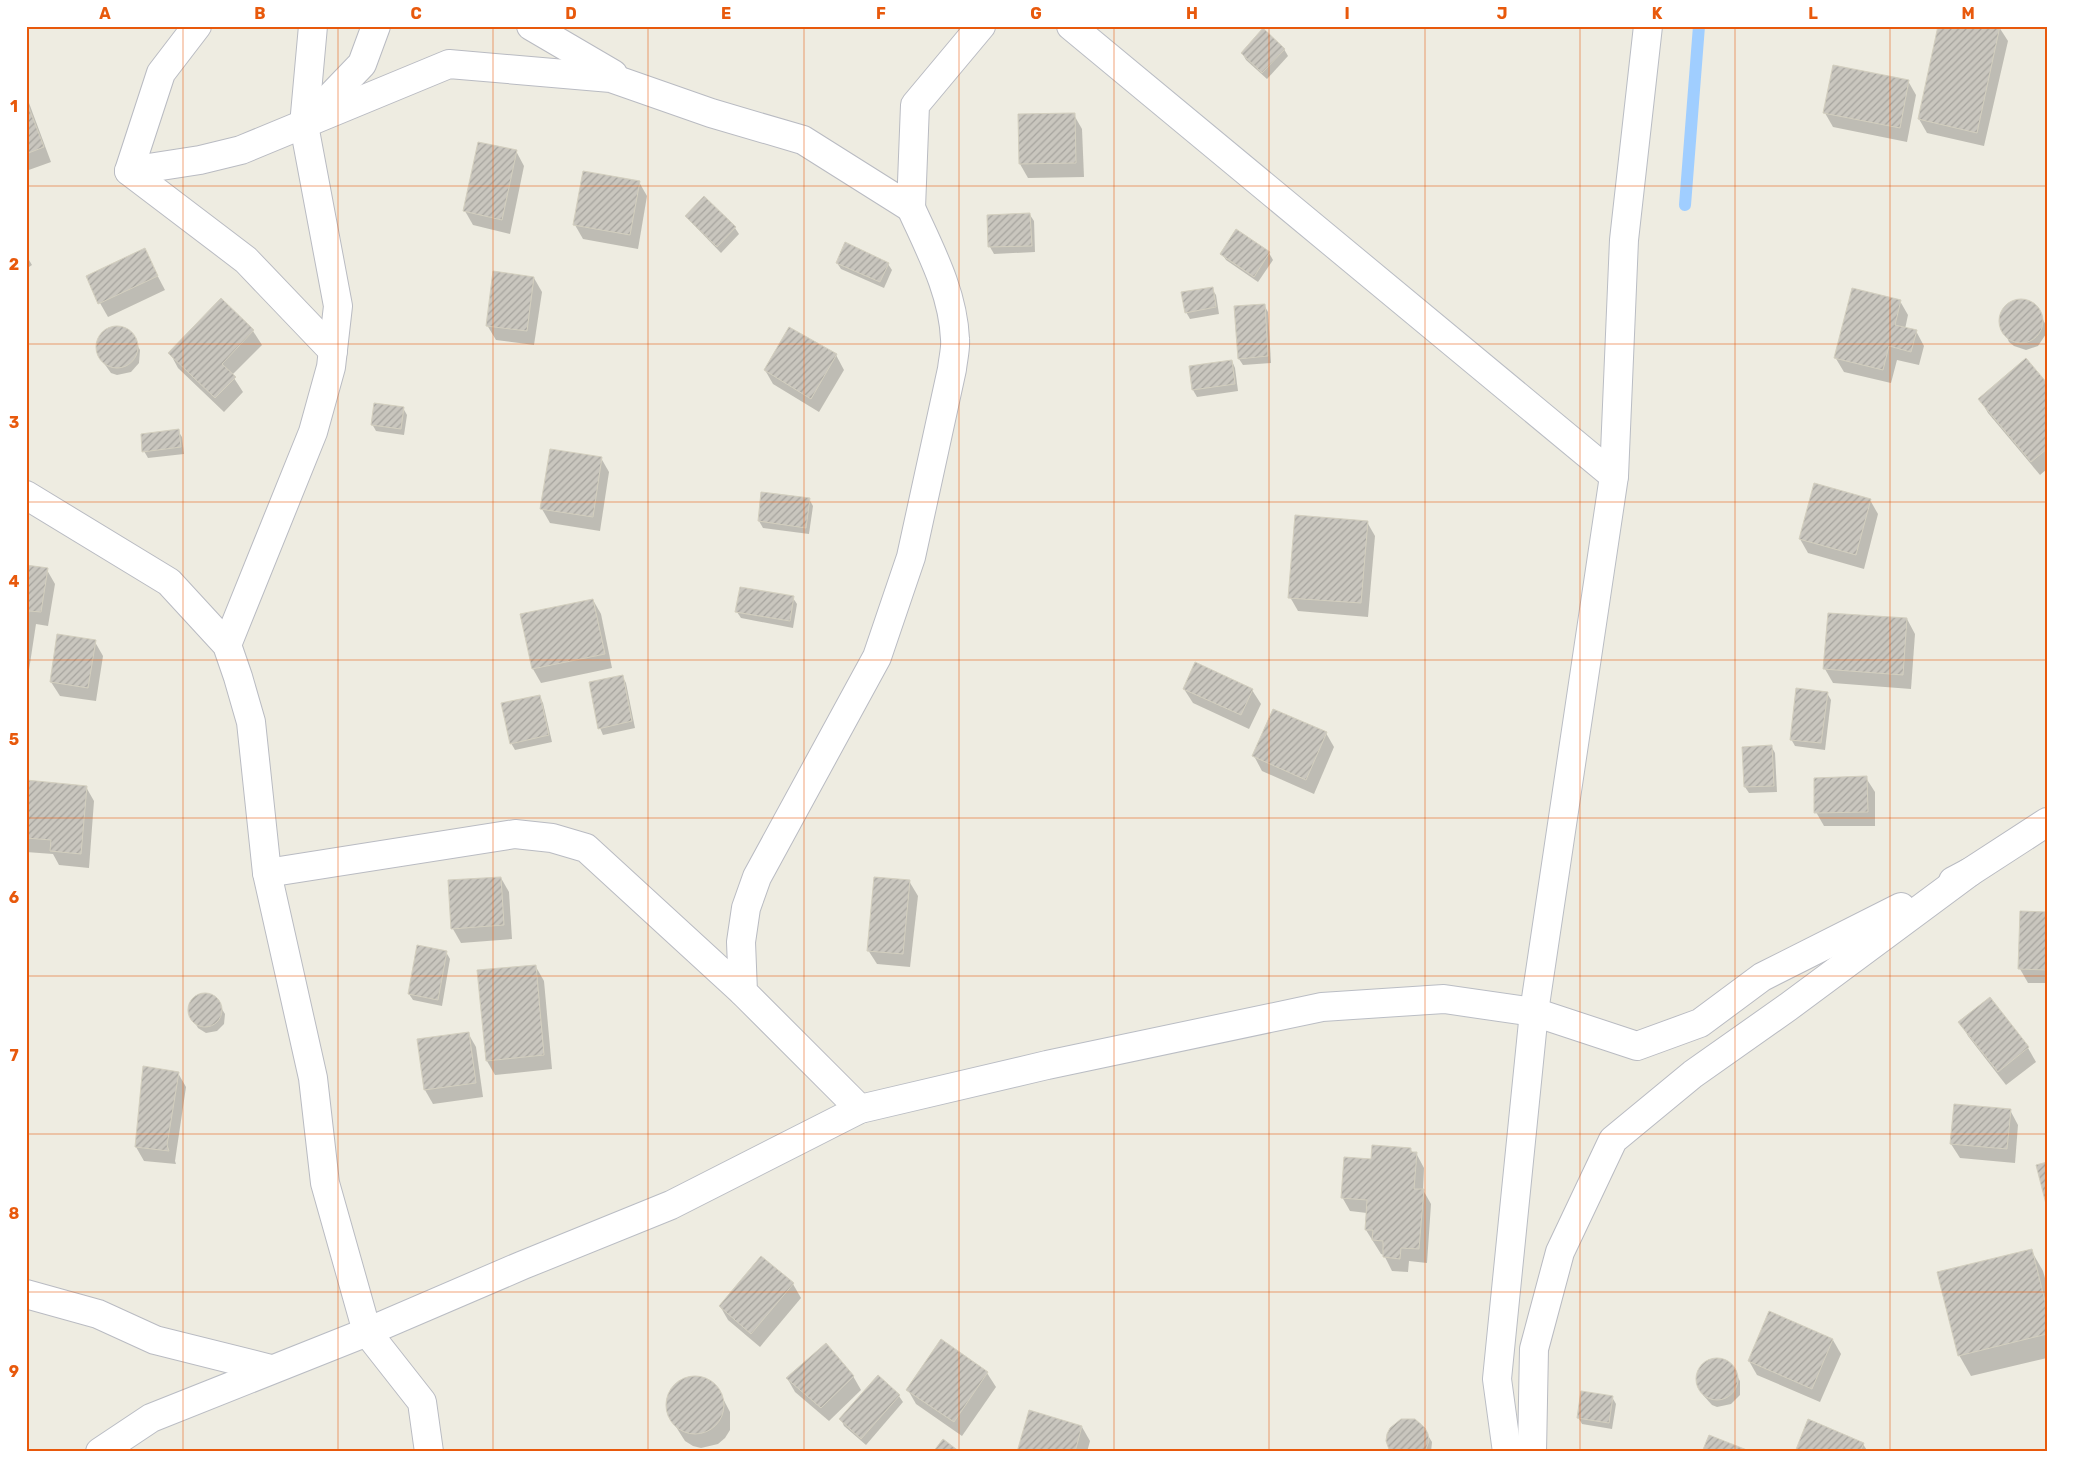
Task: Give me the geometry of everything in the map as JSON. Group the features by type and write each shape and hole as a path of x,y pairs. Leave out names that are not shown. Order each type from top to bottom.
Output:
{"street":[{"path":"129,171 162,73 196,26"},
{"path":"227,645 313,432 331,367 338,306 304,125 313,26"},
{"path":"304,125 362,64 376,26"},
{"path":"531,26 632,85"},
{"path":"743,992 741,942 746,908 757,877 877,657 911,557 946,397 956,340 951,304 937,266 911,208 915,105 981,26"},
{"path":"1071,26 1614,476"},
{"path":"1507,1452 1497,1379 1534,1012 1614,476 1624,240 1648,26"},
{"path":"129,171 200,160 240,150 449,64 611,78 711,113 803,140 911,208"},
{"path":"129,171 246,260 333,351"},
{"path":"26,495 169,582 227,645 251,722 267,873 313,1078 325,1183 367,1332 422,1402 430,1452"},
{"path":"1532,1452 1534,1349 1560,1252 1613,1140 1693,1074 1788,1007 1970,872 2047,822"},
{"path":"267,873 515,834 552,838 586,848 743,992 860,1109"},
{"path":"100,1452 150,1418 367,1332 523,1265 671,1205 860,1109 1047,1065 1322,1006 1444,999 1534,1012 1637,1046 1700,1022 1762,977 1970,872"},
{"path":"26,1294 98,1314 155,1340 271,1370"}],"building":[{"path":"1938,26 2000,26 1977,133 1918,119"},
{"path":"1263,28 1285,49 1262,73 1241,53"},
{"path":"1833,65 1909,80 1900,128 1823,113"},
{"path":"26,100 44,147 26,154"},
{"path":"1075,113 1076,163 1019,164 1018,114"},
{"path":"478,142 517,150 502,220 463,211"},
{"path":"583,171 640,181 630,235 573,225"},
{"path":"704,196 736,227 717,247 685,216"},
{"path":"1030,213 1032,246 988,247 987,215"},
{"path":"1236,229 1270,252 1254,277 1220,254"},
{"path":"845,242 889,263 880,282 836,263"},
{"path":"145,248 158,276 98,304 86,276"},
{"path":"493,271 534,277 527,331 486,326"},
{"path":"1213,287 1216,307 1185,313 1181,292"},
{"path":"1852,288 1901,300 1895,325 1917,330 1911,352 1889,346 1883,370 1834,358"},
{"path":"221,298 254,330 222,364 236,377 215,398 168,353"},
{"path":"2017,299 2025,299 2037,305 2043,321 2037,337 2025,343 2017,343 2005,337 1999,325 1999,317 2005,305"},
{"path":"1265,304 1268,356 1238,359 1234,306"},
{"path":"121,326 129,329 135,335 138,347 135,359 129,365 113,368 105,365 99,359 96,343 99,335 105,329"},
{"path":"789,327 837,354 811,399 764,370"},
{"path":"2026,358 2047,383 2047,449 2031,462 1978,399"},
{"path":"1232,360 1235,384 1192,390 1189,366"},
{"path":"374,403 404,407 401,429 371,425"},
{"path":"179,429 181,447 142,452 141,434"},
{"path":"550,449 602,457 593,517 540,509"},
{"path":"1814,483 1871,499 1856,555 1799,539"},
{"path":"761,492 810,498 806,528 758,521"},
{"path":"1295,515 1368,521 1361,603 1288,598"},
{"path":"26,565 48,568 41,612 29,611 26,625"},
{"path":"740,587 794,596 790,621 735,612"},
{"path":"593,599 605,654 532,669 520,614"},
{"path":"1828,613 1907,618 1903,675 1823,669"},
{"path":"57,634 96,640 88,688 50,682"},
{"path":"1195,662 1253,689 1241,715 1183,689"},
{"path":"623,675 632,721 598,729 589,682"},
{"path":"1796,688 1828,692 1821,743 1790,740"},
{"path":"540,695 549,735 510,744 501,703"},
{"path":"1273,709 1327,732 1306,780 1252,756"},
{"path":"1772,745 1774,786 1744,787 1742,747"},
{"path":"1867,776 1868,812 1814,813 1814,778"},
{"path":"26,780 87,786 81,854 50,851 51,840 26,838"},
{"path":"501,877 504,925 451,929 448,880"},
{"path":"874,877 910,880 903,954 867,951"},
{"path":"2020,911 2047,912 2047,970 2018,969"},
{"path":"417,945 447,951 438,1000 408,994"},
{"path":"536,965 544,1055 486,1061 477,970"},
{"path":"205,993 217,998 222,1010 217,1022 205,1027 193,1022 188,1010 193,998"},
{"path":"1990,997 2029,1047 1998,1072 1958,1022"},
{"path":"469,1032 476,1083 424,1090 417,1039"},
{"path":"143,1066 179,1072 167,1145 169,1151 135,1147"},
{"path":"1954,1104 2011,1109 2007,1149 1950,1144"},
{"path":"1372,1145 1411,1148 1411,1152 1417,1152 1414,1189 1424,1189 1419,1249 1401,1248 1400,1259 1383,1257 1383,1241 1372,1240 1373,1230 1365,1230 1367,1200 1341,1198 1344,1157 1371,1159"},
{"path":"2047,1162 2047,1208 2036,1165"},
{"path":"2032,1249 2047,1309 2047,1334 1958,1356 1937,1272"},
{"path":"761,1256 794,1283 751,1334 719,1306"},
{"path":"1769,1311 1833,1339 1812,1389 1748,1361"},
{"path":"941,1339 988,1372 954,1422 906,1390"},
{"path":"826,1343 854,1376 821,1408 786,1378"},
{"path":"1721,1358 1729,1361 1735,1367 1738,1379 1735,1391 1729,1397 1713,1400 1705,1397 1699,1391 1696,1375 1699,1367 1705,1361"},
{"path":"878,1375 900,1395 861,1439 839,1419"},
{"path":"695,1376 706,1378 719,1389 724,1405 722,1416 711,1429 695,1434 684,1432 671,1421 666,1405 668,1394 679,1381"},
{"path":"1581,1391 1613,1396 1609,1423 1577,1418"},
{"path":"1029,1410 1082,1426 1075,1452 1017,1452"},
{"path":"1401,1419 1415,1419 1425,1428 1429,1441 1425,1452 1390,1452 1386,1441 1387,1434 1390,1428"},
{"path":"1808,1419 1864,1443 1860,1452 1795,1452"},
{"path":"1709,1435 1752,1452 1702,1452"},
{"path":"943,1439 960,1452 933,1452"}],"waterway":[{"path":"1685,205 1699,26"}]}
